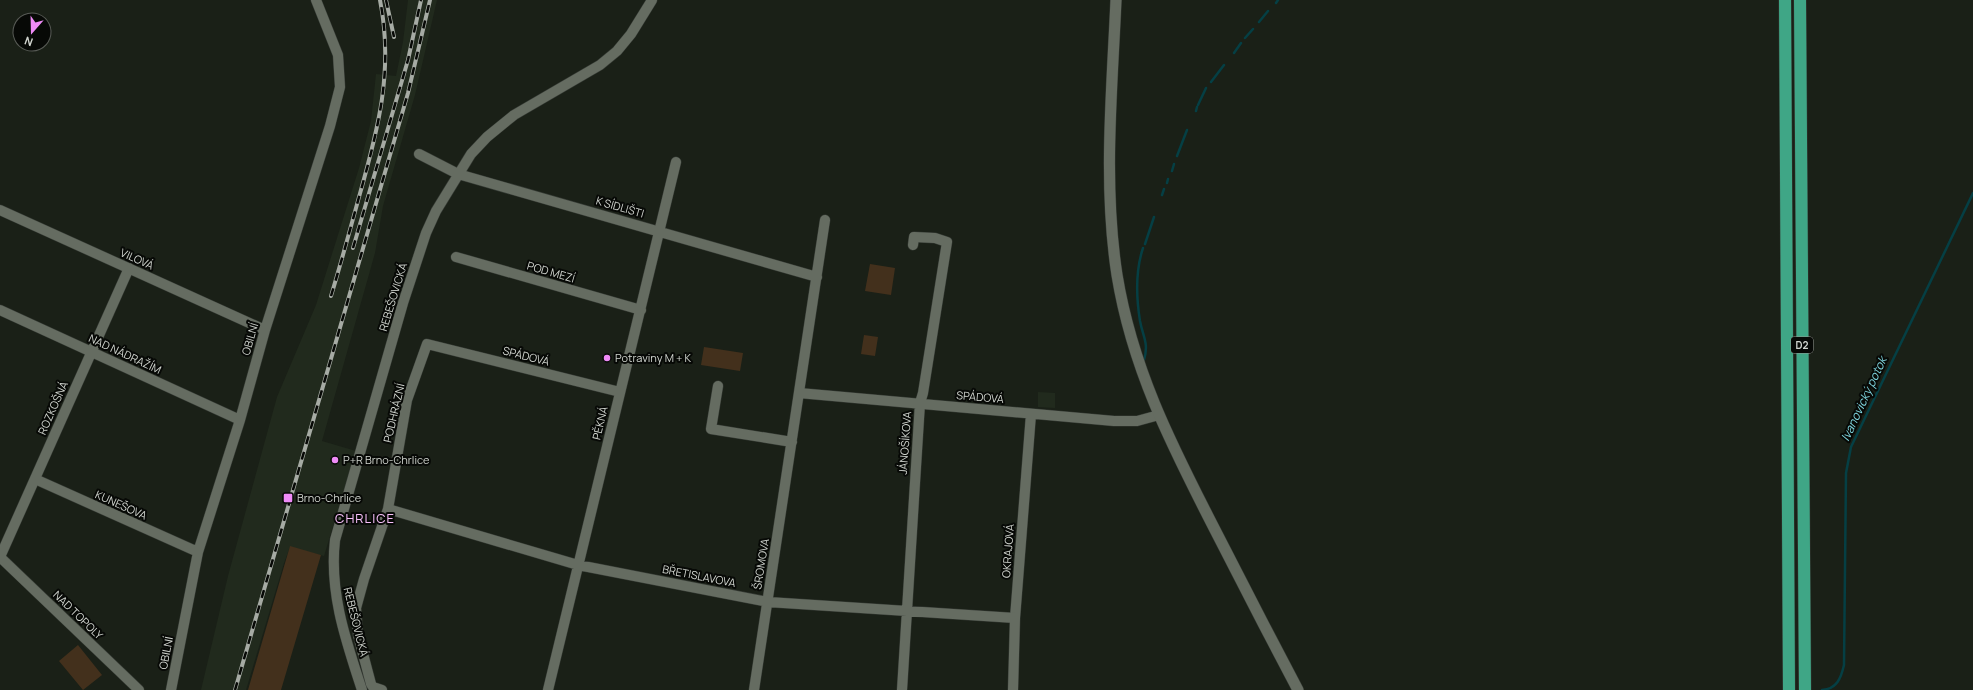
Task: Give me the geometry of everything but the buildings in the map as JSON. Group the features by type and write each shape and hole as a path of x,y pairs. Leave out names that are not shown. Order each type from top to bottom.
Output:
{"highway":[{"name":"D2","path":"1785,0 1789,690"},
{"name":"D2","path":"1800,0 1805,690"}],"street":[{"name":"OBILNÍ","path":"171,690 198,552 240,420 265,330 330,126 340,87 338,55 316,0"},
{"name":"REBEŠOVICKÁ","path":"362,690 343,629 336,599 333,570 335,540 400,310 418,255 436,211 458,174 479,145 500,125 546,95 600,65 617,50 631,34 652,0"},
{"path":"1116,0 1110,155 1113,238 1127,324 1149,392 1181,463 1298,690"},
{"name":"K SÍDLIŠTI","path":"419,154 458,174 817,277"},
{"name":"PĚKNÁ","path":"548,690 676,162"},
{"name":"VILOVÁ","path":"0,210 265,330"},
{"name":"ŠROMOVA","path":"754,690 825,220"},
{"name":"JÁNOŠÍKOVA","path":"902,690 920,403 923,393 947,242 935,238 914,237 913,245"},
{"name":"POD MEZÍ","path":"456,258 641,310"},
{"name":"ROZKOŠNÁ","path":"0,557 128,268"},
{"name":"NAD NÁDRAŽÍM","path":"0,310 240,420"},
{"name":"SPÁDOVÁ","path":"427,344 620,392"},
{"name":"PODHRÁZNÍ","path":"382,690 373,687 370,684 358,636 356,608 364,579 388,509 407,400 427,344"},
{"path":"718,386 711,429 792,442"},
{"name":"SPÁDOVÁ","path":"799,393 1132,422 1159,415"},
{"name":"OKRAJOVÁ","path":"1013,690 1015,618 1031,414"},
{"name":"KUNEŠOVA","path":"35,479 198,552"},
{"name":"BŘETISLAVOVA","path":"388,509 578,565 768,602 1015,618"},
{"name":"NAD TOPOLY","path":"0,557 139,690"}],"shaded area":[{"path":"408,0 437,0 415,95 383,206 375,253 322,441 356,451 324,556 290,547 246,690 201,690 228,576 277,397 316,305 359,168 371,121 376,74 396,76 403,42"},
{"path":"870,264 895,268 891,295 865,291"},
{"path":"864,335 878,337 875,356 861,354"},
{"path":"704,347 743,353 740,371 701,365"},
{"path":"1038,392 1055,393 1055,408 1038,407"},
{"path":"290,546 321,555 281,690 248,690"},
{"path":"78,645 102,675 83,690 59,661"}],"waterway":[{"path":"1259,22 1268,11"},
{"path":"1245,38 1253,29"},
{"path":"1234,53 1241,43"},
{"path":"1211,82 1224,65"},
{"path":"1198,105 1206,88"},
{"path":"1196,111 1197,107"},
{"path":"1177,156 1187,130"},
{"path":"1172,171 1174,164"},
{"path":"1167,183 1168,179"},
{"path":"1162,195 1164,189"},
{"name":"Ivanovický potok","path":"1822,690 1831,688 1838,682 1844,665 1846,473 1851,447 1973,193"},
{"path":"1145,244 1154,217"},
{"path":"1143,248 1140,257 1137,284 1140,321 1146,344 1144,360"}],"railway":[{"path":"331,296 372,148 382,100 385,75 385,51 384,26 380,0"},
{"path":"386,0 394,37"},
{"path":"353,248 408,60 421,0"},
{"path":"235,690 408,93 430,0"}],"place":[{"name":"Potraviny M + K","path":"607,358"},
{"name":"P+R Brno-Chrlice","path":"335,460"},
{"name":"Brno-Chrlice","path":"288,498"}],"district":[{"name":"CHRLICE","path":"365,518"}]}
